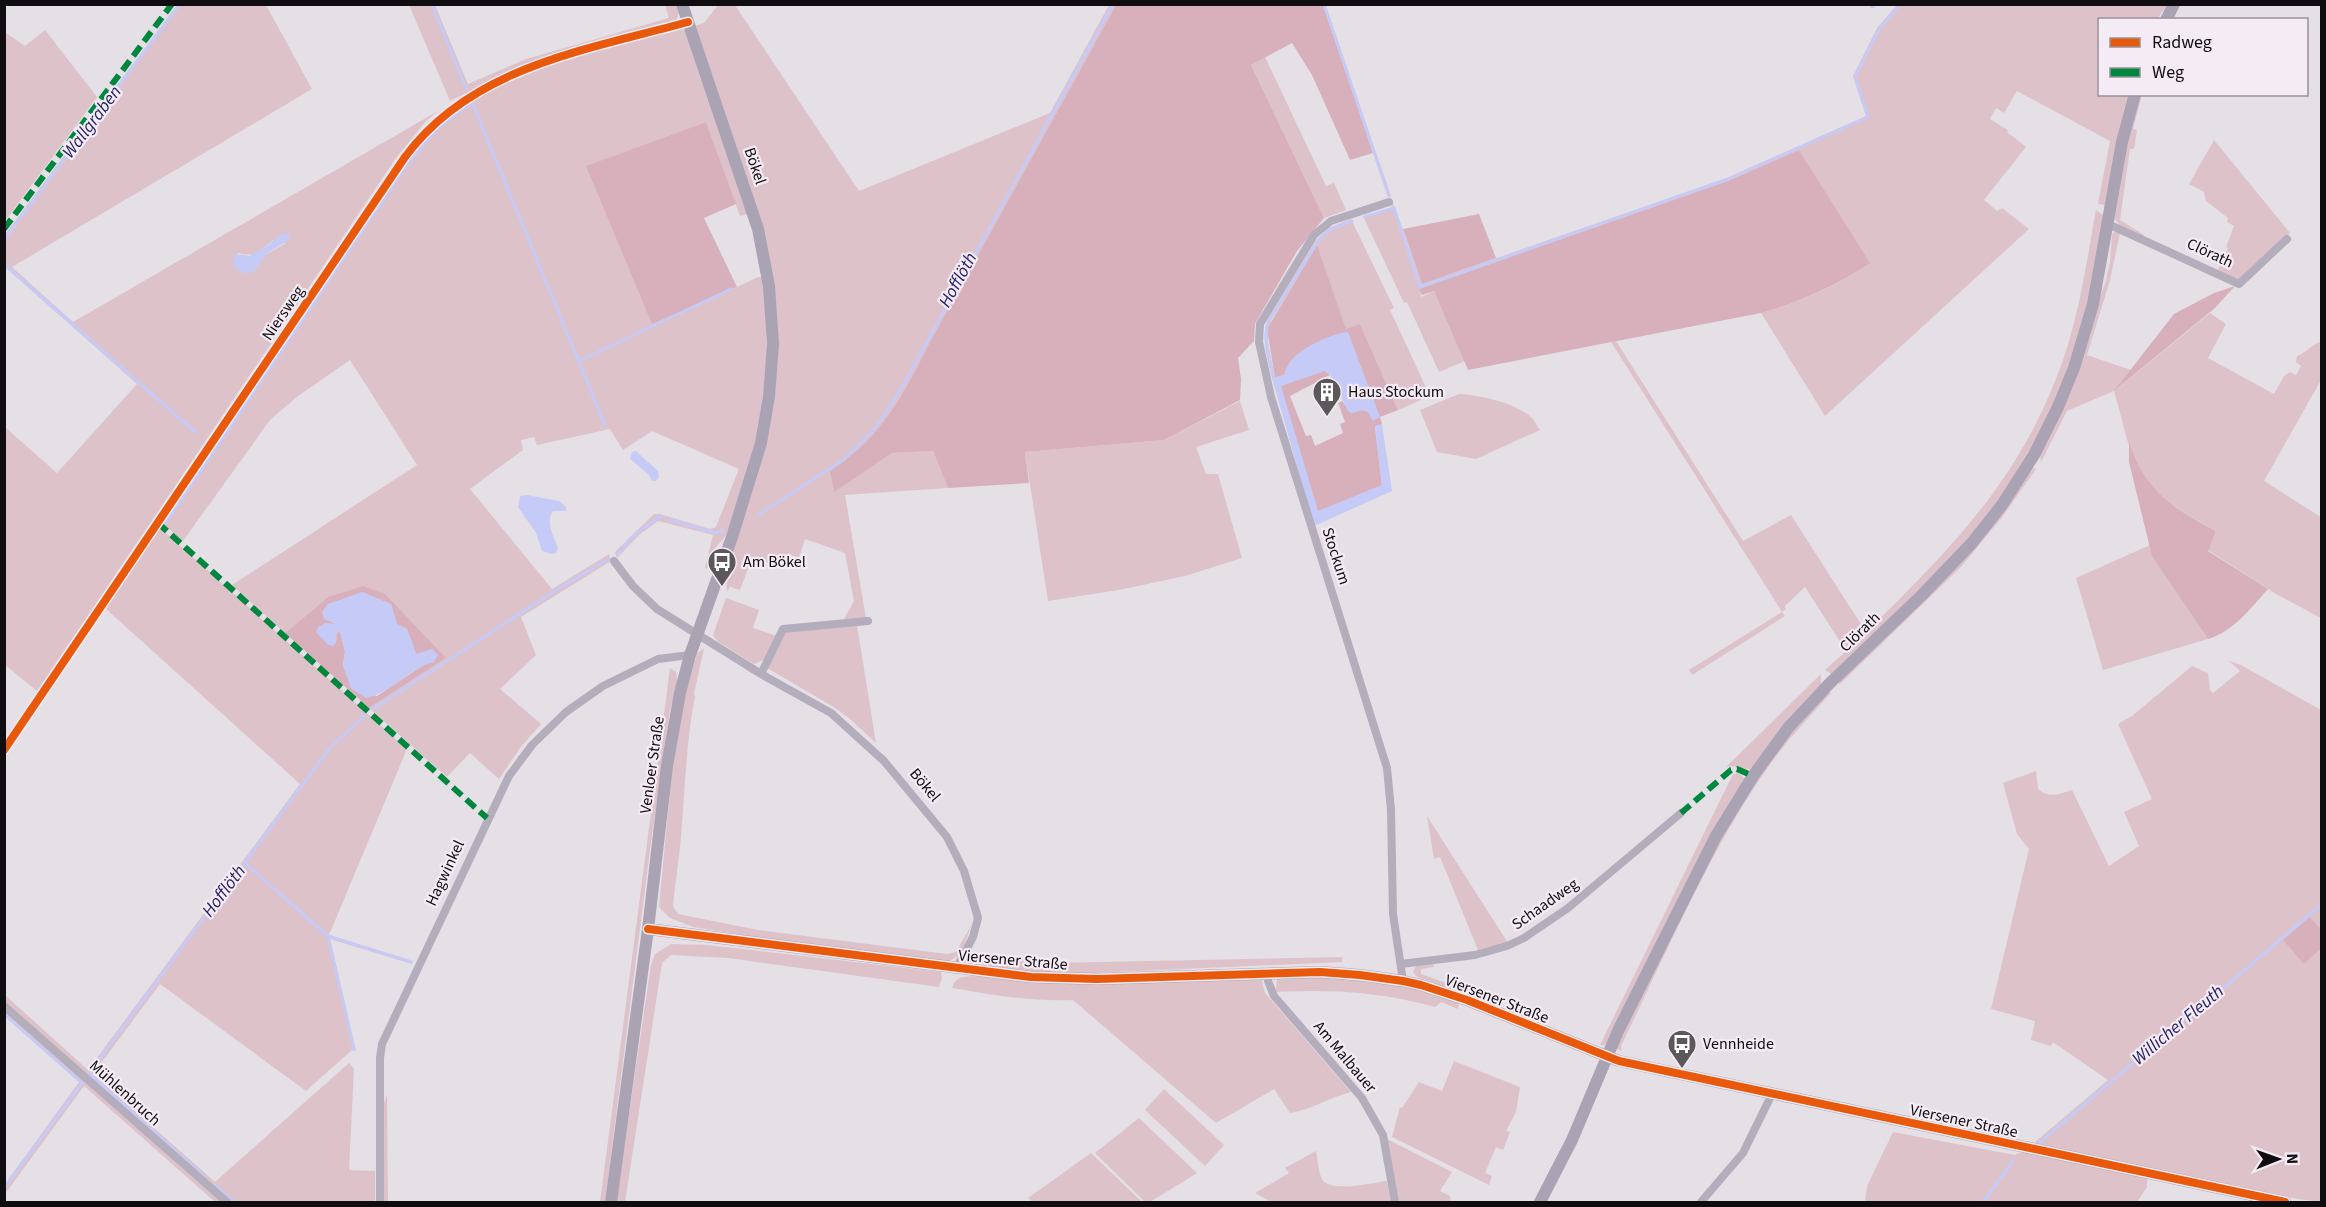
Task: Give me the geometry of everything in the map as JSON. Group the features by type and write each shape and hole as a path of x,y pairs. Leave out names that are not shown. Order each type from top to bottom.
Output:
{"main road":[{"name":"Bökel","path":"682,4 758,229 770,286 773,344"},
{"path":"2167,18 2174,4"},
{"name":"Clörath","path":"1607,1056 1716,836 1753,776 1788,728 1971,544 2002,505 2034,455 2074,368 2093,304 2122,142 2134,96"},
{"name":"Venloer Straße","path":"611,1203 648,929 667,766 680,693 690,655 732,537 761,443 769,396 773,344"},
{"name":"Viersener Straße","path":"648,929 956,969 1061,979 1343,973 1402,981 1467,1000 1607,1056 1772,1094 2285,1203"},
{"path":"1540,1203 1572,1140 1607,1056"}],"street":[{"name":"Niersweg","path":"4,750 398,167 423,134 460,102 511,75 688,22"},
{"name":"Stockum","path":"1389,202 1331,221 1314,235 1260,324 1259,342 1271,397 1387,768 1392,810 1393,914 1402,981"},
{"name":"Clörath","path":"2108,224 2239,284 2287,239"},
{"name":"Bökel","path":"614,561 648,602 761,674 831,713 884,761 947,837 964,871 978,918 973,938 956,969"},
{"path":"761,674 783,629 868,621"},
{"name":"Hagwinkel","path":"380,1203 380,1058 382,1044 509,776 532,745 557,720 603,686 658,659 690,655"},
{"name":"Schaadweg","path":"1401,964 1475,955 1507,946 1524,938 1568,908 1681,813"},
{"name":"Am Malbauer","path":"1268,973 1268,981 1274,996 1362,1098 1383,1135 1395,1203"},
{"name":"Mühlenbruch","path":"4,1005 226,1203"},
{"path":"1701,1203 1743,1153 1772,1094"}],"shaded area":[{"path":"177,5 266,5 312,89 12,267 73,322 438,111 426,121 396,158 37,691 5,665 5,427 57,473 137,384 5,267 4,236","holes":["273,240 286,243 265,255 233,257 239,253 257,252"]},
{"path":"409,5 435,5 468,84 526,59 669,18 665,5 676,5 678,13 676,20 671,24 502,76 450,101"},
{"path":"718,5 735,5 859,191 1050,113 1109,5 1116,5 900,397 864,444 830,471 834,491 892,453 933,451 948,488 845,495 866,618 843,621 854,601 845,553 805,539 799,558 788,554 783,568 752,558 740,590 730,587 727,592 726,567 768,433 776,303 695,26 704,23"},
{"path":"1116,5 1323,5 1373,153 1350,160 1312,75 1292,43 1251,65 1324,218 1297,251 1255,324 1254,341 1238,358 1241,379 1240,400 1164,440 1025,452 1029,483 948,488 933,451 892,453 834,492 830,471 864,444 900,397"},
{"path":"1323,5 1325,5 1391,196 1388,197"},
{"path":"1897,5 2167,5 2158,18 2098,18 2098,96 2131,96 2106,205 2098,204 2110,141 2017,91 2004,113 1996,108 1990,119 2008,130 2007,132 2026,147 1984,200 1997,211 2002,208 2029,229 1825,416 1761,313 1817,293 1869,263 1799,150 1728,181 1420,289 1421,297 1434,291 1465,361 1439,372 1407,302 1404,303 1363,216 1391,208 1393,203 1422,284 1727,178 1866,116 1853,76 1877,28"},
{"path":"681,28 686,32 747,214 740,216 706,122 587,166 733,289 758,277 764,277 767,351 755,446 727,534 713,551 707,569 705,568 713,535 658,521 639,535 617,558 615,552 654,514 710,529 716,527 739,469 652,431 623,450 610,429 537,445 534,437 521,440 523,450 470,489 552,589 609,554 611,561 521,617 536,655 500,689 541,724 520,748 499,779 470,753 447,777 369,708 446,658 328,597 285,633 232,585 417,465 350,360 298,396 270,420 183,541 162,523 404,163 434,128 473,97 539,66"},
{"path":"45,30 97,97 5,221 5,32 25,46"},
{"path":"1265,57 1326,186 1334,183 1346,210 1324,218 1251,65"},
{"path":"2140,96 2142,96 2133,129 2137,130 2134,149 2130,149 2120,220 2144,235 2142,237 2120,225 2114,219 2123,160"},
{"path":"706,122 736,204 704,218 737,287 652,324 586,166"},
{"path":"2214,140 2290,233 2240,281 2218,270 2228,248 2226,247 2234,226 2227,222 2228,218 2206,201 2204,192 2189,184"},
{"path":"1799,150 1870,263 1831,286 1790,304 1761,313 1468,370 1434,291 1422,295 1419,289 1728,181"},
{"path":"2096,210 2104,216 2089,305 2074,355 2031,451 2004,495 1985,520 1922,589 1831,674 1825,670 1846,651 1805,587 1785,606 1786,609 1782,612 1611,342 1616,341 1743,541 1791,515 1866,632 1957,539 2007,474 2028,438 2047,399 2070,339 2083,284"},
{"path":"1479,214 1496,258 1422,284 1403,229"},
{"path":"1351,219 1394,308 1390,310 1430,396 1398,410 1360,324 1346,330 1317,246 1271,321 1267,339 1275,378 1272,378 1265,341 1268,319 1316,240 1329,228"},
{"path":"2120,233 2110,280 2087,355 2131,370 2117,389 2210,313 2226,324 2208,358 2274,394 2284,376 2290,372 2296,375 2301,366 2296,362 2297,356 2319,342 2321,344 2321,380 2264,481 2321,517 2321,618 2276,594 2208,550 2216,531 2170,503 2143,475 2129,446 2114,391 2067,411 2041,462 2040,454 2106,281 2112,234"},
{"path":"1317,245 1346,329 1360,324 1398,410 1380,417 1382,424 1375,427 1382,485 1318,512 1280,386 1320,371 1325,371 1330,375 1290,396 1306,436 1311,435 1315,446 1343,433 1340,424 1345,422 1338,403 1342,401 1351,413 1368,411 1347,332 1284,375 1275,378 1267,329"},
{"path":"2235,286 2215,308 2114,391 2174,314 2214,293"},
{"path":"1336,360 1342,360 1347,368 1345,374 1336,376 1331,371 1331,365"},
{"path":"1459,394 1487,398 1517,408 1532,418 1540,430 1476,459 1437,452 1420,410"},
{"path":"1240,401 1249,430 1196,447 1206,474 1218,474 1242,558 1185,576 1119,590 1048,601 1025,452 1164,440"},
{"path":"2129,442 2143,473 2162,496 2187,515 2216,531 2208,551 2268,589 2241,618 2217,636 2208,639 2152,556 2129,462"},
{"path":"2034,468 2036,469 2003,516 1961,567 1839,685 1840,681"},
{"path":"159,527 407,749 329,935 413,961 412,964 330,939 356,1051 352,1050 306,1091 160,984 93,1074 215,1182 349,1063 354,1069 349,1170 375,1171 375,1202 230,1202 5,1002 5,995 88,1070 300,784 105,608"},
{"path":"2150,545 2153,556 2208,639 2103,670 2076,578"},
{"path":"363,586 385,594 446,658 369,708 285,633 328,597","holes":["362,592 391,604 397,624 407,629 416,654 434,662 425,664 377,696 351,687 343,665 345,652 340,631 337,633 336,643 337,624"]},
{"path":"726,598 759,610 753,628 777,636 766,659 754,664 717,641 713,635"},
{"path":"1782,612 1785,616 1692,675 1689,670"},
{"path":"857,625 876,743 832,706 767,668 785,631"},
{"path":"704,648 694,694 688,749 673,906 678,914 758,930 947,954 956,952 972,924 960,955 946,963 835,950 693,927 670,918 659,907 672,770 685,695 697,654"},
{"path":"2229,661 2241,665 2321,710 2321,929 2310,917 2304,964 2321,949 2321,1202 2270,1195 2043,1147 2035,1142 2108,1080 2053,1042 2051,1046 2031,1040 2035,1021 1991,1009 2029,849 2017,834 2003,783 2036,771 2038,789 2042,792 2055,795 2072,790 2109,866 2139,846 2124,812 2152,799 2118,724 2132,716 2192,666 2208,673 2210,690 2213,693 2240,671"},
{"path":"670,668 676,672 678,682 670,710 650,850 605,1202 600,1202"},
{"path":"1821,674 1821,687 1752,769 1726,767"},
{"path":"1826,692 1831,693 1778,754 1728,830 1673,937 1621,1046 1622,1051 1616,1049 1678,917 1726,826 1763,769"},
{"path":"1738,773 1744,781 1608,1041 1605,1045 1600,1045 1733,774"},
{"path":"1427,816 1508,943 1478,950 1440,857 1434,859"},
{"path":"2310,917 2321,929 2321,949 2304,964 2283,940"},
{"path":"671,944 707,945 941,972 942,978 939,987 728,958 671,955 662,963 625,1202 616,1202 651,965 655,954"},
{"path":"971,956 1050,963 1342,957 1342,962 1093,973 1040,973 976,967"},
{"path":"1433,963 1434,967 1421,969 1421,974 1494,1000 1494,1004 1417,977 1413,972 1416,966"},
{"path":"973,976 1043,983 1261,977 1265,993 1351,1092 1290,1113 1274,1089 1216,1123 1073,1000 1027,999 952,988 953,984 962,977"},
{"path":"1277,977 1333,977 1408,987 1459,1003 1458,1009 1441,1002 1435,1007 1395,998 1356,993 1276,992"},
{"path":"4,1009 222,1202 215,1202 84,1086 5,1194 5,1184 79,1082 5,1016"},
{"path":"1454,1061 1520,1087 1516,1112 1506,1131 1510,1132 1503,1150 1496,1147 1485,1173 1492,1176 1489,1185 1392,1137 1400,1107 1402,1108 1419,1082 1442,1091"},
{"path":"1164,1089 1224,1145 1205,1166 1145,1110"},
{"path":"387,1094 388,1202 384,1202 384,1104"},
{"path":"1139,1118 1197,1173 1150,1202 1145,1202 1095,1153"},
{"path":"1893,1132 2015,1155 2022,1152 2147,1178 2147,1187 2137,1202 1865,1202 1867,1186"},
{"path":"1387,1139 1452,1172 1440,1191 1450,1196 1451,1202 1399,1202"},
{"path":"1316,1151 1321,1176 1326,1183 1333,1186 1352,1186 1387,1181 1391,1202 1271,1202 1255,1193 1289,1173 1285,1168"},
{"path":"1091,1153 1142,1202 1033,1202 1028,1198"}],"water":[{"path":"286,233 289,234 289,240 266,254 256,270 245,274 235,268 233,257 235,254 250,256"},
{"path":"1348,332 1380,417 1373,421 1367,411 1351,413 1348,411 1330,375 1325,371 1281,386 1318,511 1382,485 1375,426 1382,424 1392,491 1314,526 1272,378 1284,375 1294,357 1316,342"},
{"path":"636,451 658,471 659,477 656,481 652,481 649,475 630,459 632,452"},
{"path":"527,495 559,501 566,507 566,511 553,511 550,519 558,548 556,553 542,551 536,533 518,507 520,496"},
{"path":"362,592 391,604 397,624 407,629 416,654 432,649 438,655 434,662 416,669 384,691 366,698 351,688 343,665 345,652 340,631 337,633 336,643 333,646 328,645 316,632 318,627 325,623 336,624 324,619 322,612 328,604"}],"waterway":[{"name":"Wallgraben","path":"4,240 180,4"},
{"path":"432,4 466,89"},
{"name":"Hofflöth","path":"758,515 843,460 877,426 901,389 1113,4"},
{"path":"1324,4 1389,196"},
{"path":"1870,4 1872,7 1876,4"},
{"path":"1364,217 1394,208 1420,287 1728,179 1868,117 1855,77 1879,29 1901,4"},
{"path":"165,524 407,165 436,130 472,102 605,425"},
{"path":"1273,376 1266,341 1269,320 1318,241 1330,230 1352,221"},
{"path":"4,264 195,432"},
{"path":"579,361 731,289"},
{"name":"Hofflöth","path":"617,555 634,535 659,517 662,518"},
{"name":"Hofflöth","path":"670,520 716,533 723,531"},
{"name":"Hofflöth","path":"373,709 564,585 609,559"},
{"name":"Hofflöth","path":"205,1177 89,1073 329,749 365,715"},
{"path":"245,863 328,936 354,1049"},
{"name":"Willicher Fleuth","path":"2037,1145 2163,1035 2199,1009 2322,904"},
{"path":"328,936 411,962"},
{"name":"Hofflöth","path":"4,1014 82,1083 4,1188"},
{"path":"1983,1202 2013,1161"},
{"path":"214,1185 234,1202"}],"marked path":[{"path":"4,229 172,4"},
{"path":"158,523 487,818"},
{"path":"1681,813 1731,770 1737,769 1753,776"}],"cycle path":[{"path":"4,750 405,157 432,127 463,102 497,82 533,66 571,53 688,22"},
{"path":"648,929 1031,977 1097,979 1320,972 1403,981 1467,1000 1619,1061 2285,1202"}],"place":[{"name":"Haus Stockum","path":"1327,418"},
{"name":"Am Bökel","path":"722,588"},
{"name":"Vennheide","path":"1682,1070"}]}
